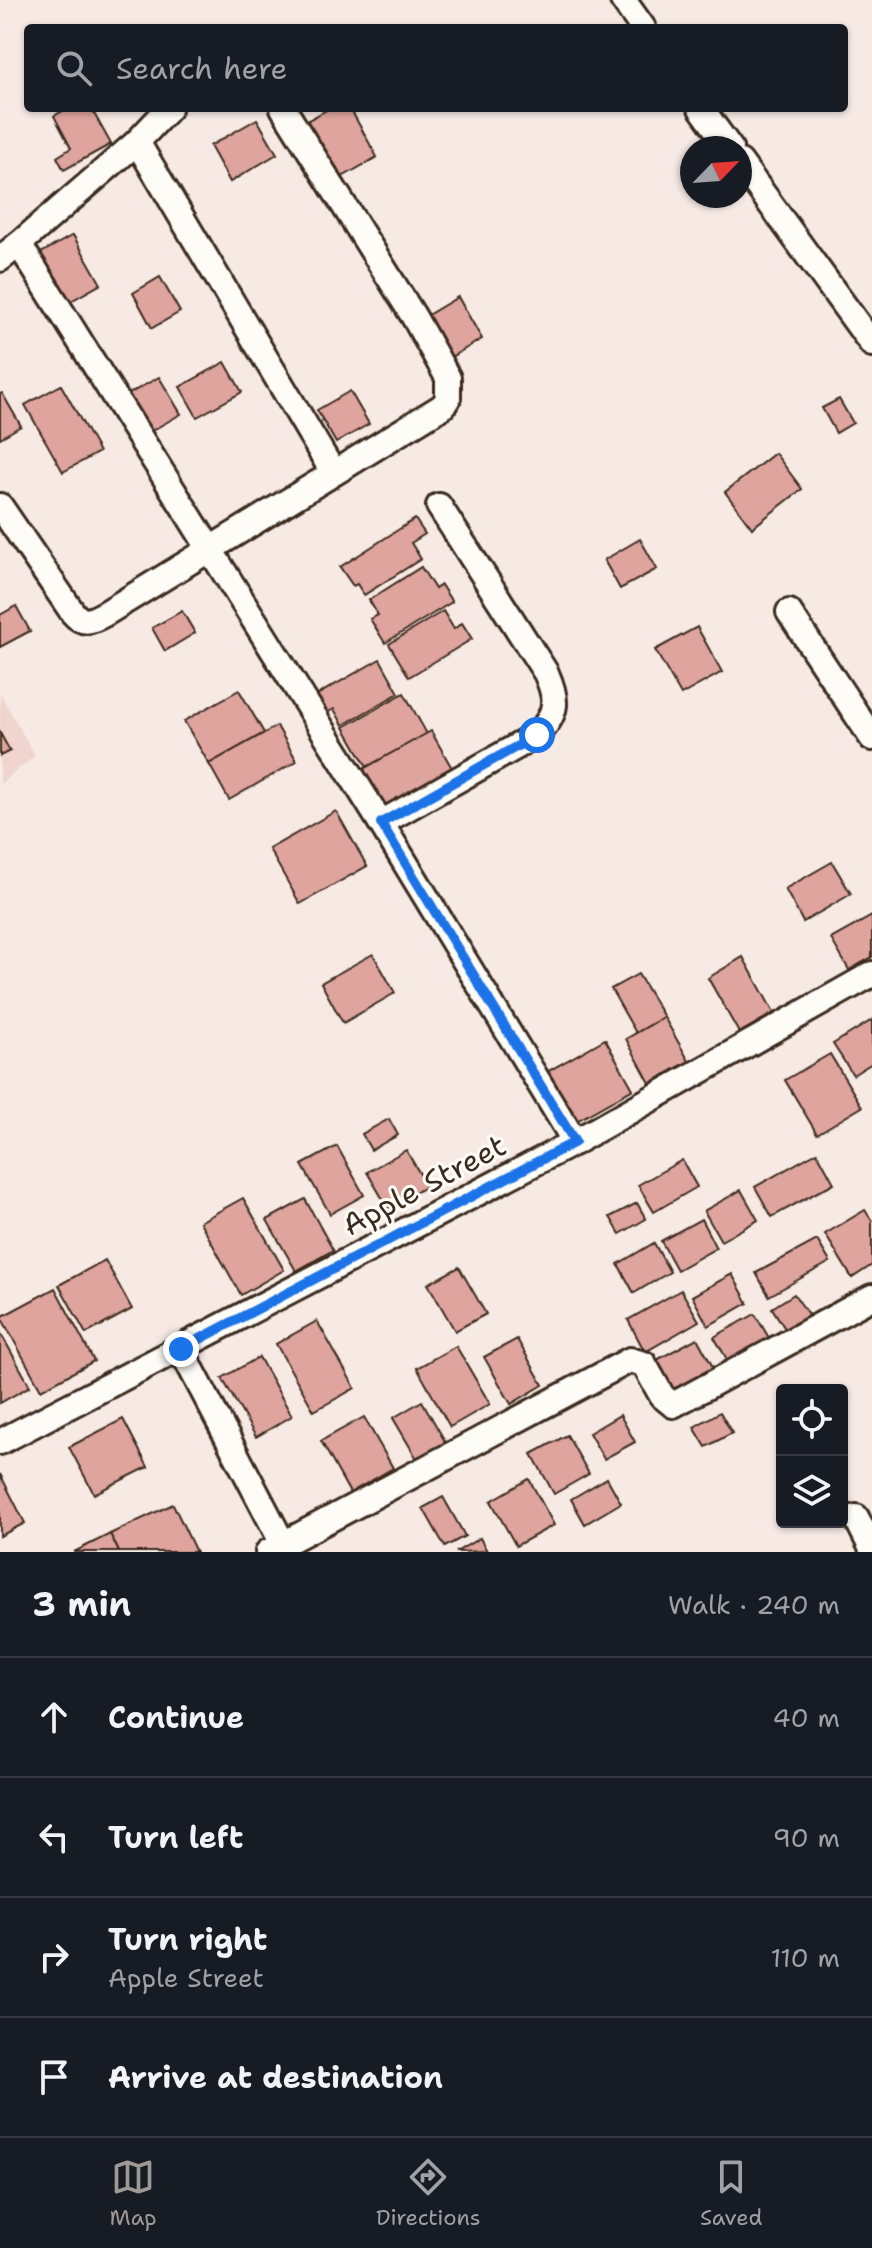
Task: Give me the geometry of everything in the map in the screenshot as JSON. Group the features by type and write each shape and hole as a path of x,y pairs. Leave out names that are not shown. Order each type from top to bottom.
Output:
{"street":[{"path":"623,0 640,24"},
{"path":"165,112 137,142 9,251 209,548 575,1142"},
{"path":"0,506 73,613 86,622 106,613 443,406 448,398 448,378 414,317 286,112"},
{"path":"704,112 721,136"},
{"path":"137,142 333,472"},
{"path":"752,179 872,344"},
{"path":"381,823 537,735 548,724 555,708 554,692 546,673 439,506"},
{"path":"789,612 872,738"},
{"name":"Apple Street","path":"0,1442 575,1142 872,974"},
{"path":"181,1349 275,1548 630,1360 644,1364 662,1396 673,1405 872,1297"},
{"path":"856,1517 872,1549"}],"shaded area":[{"path":"0,693 35,756 0,784"}],"building":[{"path":"61,112 93,112 111,144 64,170 57,157 71,148 54,116"},
{"path":"323,112 352,112 377,157 337,180 305,122"},
{"path":"257,119 277,154 230,182 210,146"},
{"path":"73,235 101,284 62,306 34,257"},
{"path":"160,277 180,312 152,328 133,293"},
{"path":"458,297 482,339 449,358 426,316"},
{"path":"225,362 242,392 197,417 180,387"},
{"path":"159,377 181,414 141,437 120,399"},
{"path":"61,385 99,452 63,472 25,405"},
{"path":"350,391 369,424 336,443 317,410"},
{"path":"0,394 21,426 0,438"},
{"path":"839,399 853,423 836,433 822,408"},
{"path":"775,453 802,489 752,528 725,492"},
{"path":"415,519 425,534 411,543 421,559 364,595 357,584 353,586 340,567"},
{"path":"640,539 657,569 620,589 604,560"},
{"path":"421,567 435,589 441,585 452,602 385,643 370,619 378,615 369,600"},
{"path":"16,606 30,631 0,647 0,615"},
{"path":"182,611 195,633 165,651 152,628"},
{"path":"443,611 454,629 462,623 472,639 409,677 389,644"},
{"path":"697,627 722,672 681,695 655,650"},
{"path":"380,659 399,693 343,725 334,709 327,713 317,695"},
{"path":"239,690 264,733 209,764 184,721"},
{"path":"404,693 427,734 367,767 344,727"},
{"path":"277,726 297,761 229,800 209,764"},
{"path":"431,731 452,768 379,809 358,772"},
{"path":"0,733 10,751 0,756"},
{"path":"336,811 367,866 300,904 269,849"},
{"path":"832,862 851,894 803,922 785,889"},
{"path":"872,916 872,957 849,970 831,939"},
{"path":"373,954 395,993 343,1023 321,983"},
{"path":"743,957 774,1013 739,1033 708,978"},
{"path":"638,974 664,1017 636,1033 611,989"},
{"path":"664,1017 689,1061 650,1083 626,1039"},
{"path":"872,1020 872,1063 853,1075 833,1044"},
{"path":"605,1039 633,1089 575,1122 547,1072"},
{"path":"830,1054 862,1107 817,1134 785,1080"},
{"path":"389,1119 398,1135 371,1150 362,1134"},
{"path":"337,1146 364,1195 330,1214 302,1165"},
{"path":"406,1150 427,1186 388,1208 367,1172"},
{"path":"817,1152 834,1183 772,1217 755,1187"},
{"path":"682,1160 697,1187 654,1212 638,1185"},
{"path":"741,1190 758,1220 721,1241 704,1211"},
{"path":"243,1198 284,1270 241,1295 200,1222"},
{"path":"305,1199 333,1250 296,1271 267,1220"},
{"path":"637,1203 646,1219 620,1234 610,1217"},
{"path":"865,1210 872,1221 872,1265 852,1278 825,1234"},
{"path":"701,1219 716,1248 677,1270 661,1241"},
{"path":"817,1240 830,1262 769,1296 756,1273"},
{"path":"654,1243 670,1272 634,1293 618,1264"},
{"path":"105,1260 132,1309 86,1334 59,1285"},
{"path":"459,1267 486,1314 455,1331 428,1284"},
{"path":"732,1274 748,1303 708,1326 692,1296"},
{"path":"55,1288 94,1361 41,1390 1,1317"},
{"path":"681,1290 699,1321 645,1352 628,1320"},
{"path":"794,1294 812,1320 789,1335 772,1308"},
{"path":"755,1314 769,1338 728,1361 714,1337"},
{"path":"317,1321 355,1388 314,1411 276,1344"},
{"path":"0,1332 30,1386 0,1403"},
{"path":"697,1338 714,1369 673,1393 655,1361"},
{"path":"517,1339 543,1385 511,1404 484,1357"},
{"path":"456,1346 490,1404 450,1427 417,1368"},
{"path":"259,1357 292,1416 256,1437 222,1378"},
{"path":"422,1401 446,1443 417,1459 393,1418"},
{"path":"720,1412 732,1433 706,1447 694,1427"},
{"path":"620,1415 635,1442 604,1459 589,1433"},
{"path":"364,1417 393,1468 350,1493 321,1441"},
{"path":"123,1419 148,1467 94,1494 69,1447"},
{"path":"567,1435 589,1474 554,1494 532,1454"},
{"path":"0,1474 25,1523 0,1536"},
{"path":"607,1478 621,1503 585,1524 571,1499"},
{"path":"529,1479 554,1525 516,1546 491,1501"},
{"path":"443,1497 465,1536 445,1547 423,1508"},
{"path":"173,1504 196,1552 119,1552 110,1534"},
{"path":"110,1534 119,1552 74,1552"},
{"path":"480,1538 487,1551 456,1552"}],"route":[{"path":"181,1349 575,1142 381,823 537,735"}]}
